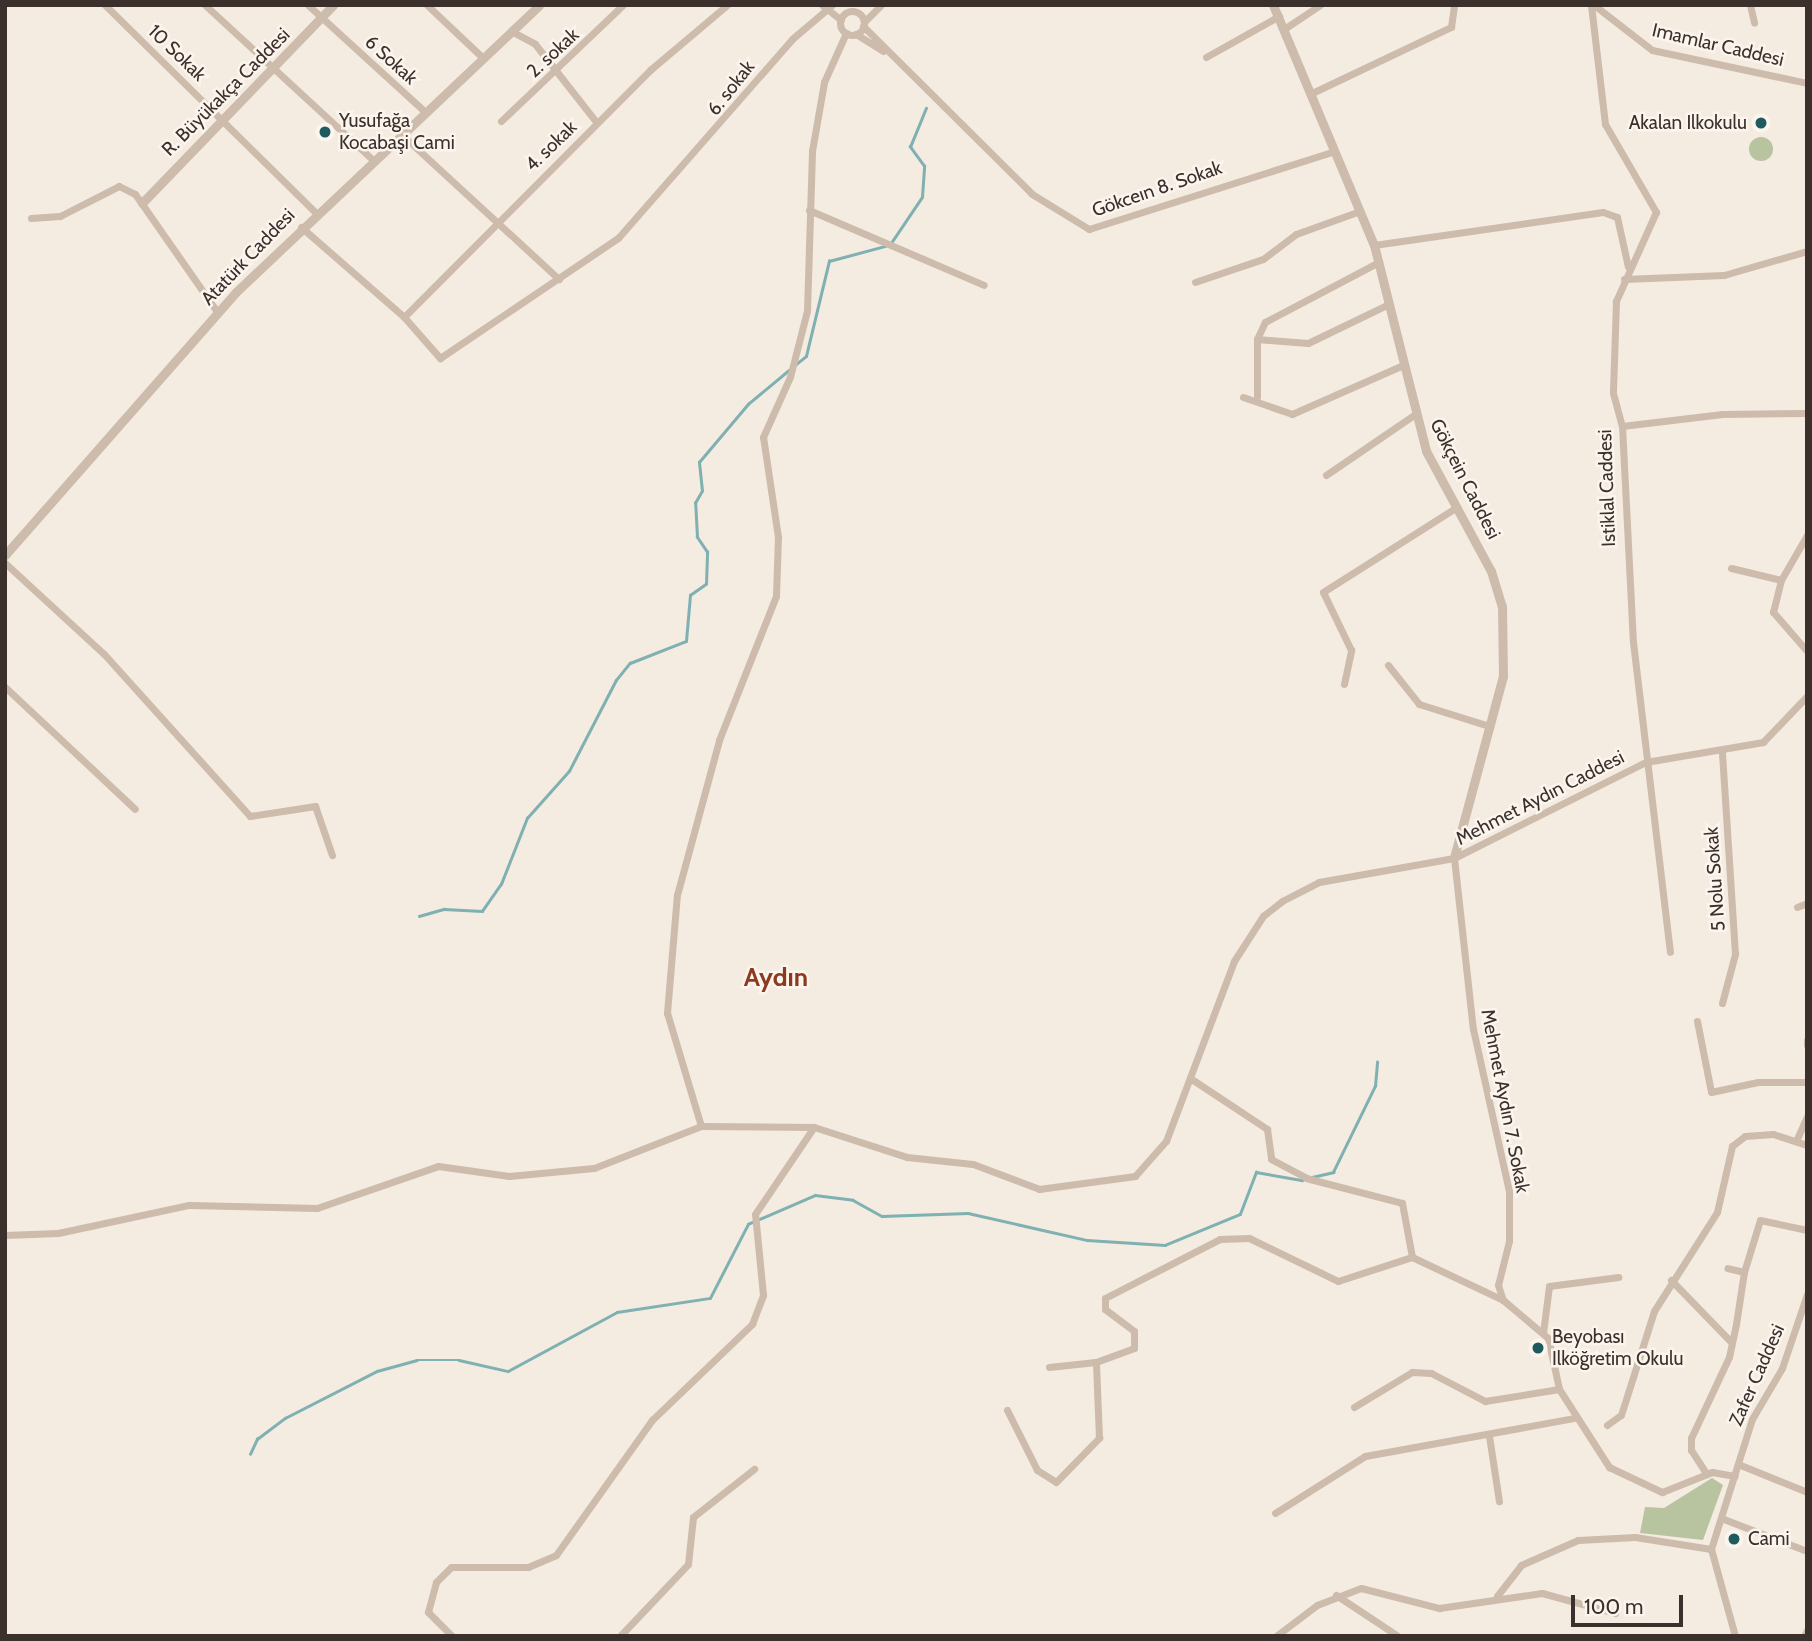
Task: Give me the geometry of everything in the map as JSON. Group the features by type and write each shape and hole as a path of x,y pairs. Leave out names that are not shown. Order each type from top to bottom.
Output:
{"street":[{"name":"10 Sokak","path":"105,5 316,213"},
{"path":"205,5 278,68 371,158"},
{"name":"6 Sokak","path":"308,5 423,110"},
{"name":"R. Büyükakça Caddesi","path":"142,203 278,68 333,5"},
{"name":"Atatürk Caddesi","path":"5,555 218,313 371,158 539,5"},
{"name":"2. sokak","path":"501,121 557,71 623,5"},
{"name":"4. sokak","path":"404,317 597,123 727,5"},
{"path":"841,20 865,5"},
{"path":"846,33 856,34 881,5"},
{"name":"Gökçein Caddesi","path":"1273,5 1374,245 1414,415 1502,606 1503,676 1454,858"},
{"path":"1284,29 1320,5"},
{"path":"1312,93 1451,27 1454,5"},
{"name":"Imamlar Caddesi","path":"1592,5 1652,50 1807,83"},
{"name":"Istiklal Caddesi","path":"1592,5 1605,124 1656,212 1624,279 1614,327 1613,393 1622,426 1624,552 1646,762 1670,952"},
{"path":"1749,5 1755,23"},
{"path":"430,6 481,56"},
{"path":"701,1126 672,1034 667,972 677,895 719,740 776,596 778,537 763,437 790,377 807,311 809,210 824,82 846,33 841,20 827,7"},
{"name":"6. sokak","path":"404,317 440,358 618,238 660,196 775,58 827,7"},
{"name":"Gökceın 8. Sokak","path":"855,12 884,52 1032,194 1089,229 1335,151"},
{"path":"1206,57 1279,16"},
{"path":"511,31 534,44 597,123"},
{"name":"Gökceın 8. Sokak","path":"856,34 884,52"},
{"path":"399,132 499,219 559,279"},
{"path":"31,218 60,216 119,186 142,203 218,313"},
{"path":"809,210 984,285"},
{"path":"1195,282 1263,259 1296,234 1360,211"},
{"path":"1374,245 1603,212 1616,217 1628,267"},
{"path":"301,228 404,317"},
{"path":"1624,279 1724,275 1807,251"},
{"path":"1257,397 1257,339 1272,317 1379,262"},
{"path":"1257,339 1308,343 1389,304"},
{"path":"1243,397 1257,397 1292,414 1401,366"},
{"path":"1622,426 1722,414 1807,413"},
{"path":"1326,475 1414,415"},
{"path":"1344,684 1351,650 1323,592 1457,507"},
{"path":"1807,535 1781,580 1775,618 1807,651"},
{"path":"5,563 104,654 250,816 315,806 332,855"},
{"path":"1731,568 1781,580"},
{"path":"1388,666 1419,704 1489,726"},
{"path":"5,687 135,809"},
{"name":"Mehmet Aydın Caddesi","path":"5,1235 58,1233 189,1205 317,1208 438,1166 509,1176 566,1166 593,1168 701,1126 814,1127 907,1157 973,1164 1021,1186 1062,1187 1146,1169 1193,1080 1218,998 1263,916 1320,882 1454,858 1646,762 1763,742 1807,696"},
{"name":"5 Nolu Sokak","path":"1722,751 1735,954 1722,1003"},
{"name":"Mehmet Aydın 7. Sokak","path":"1454,858 1473,1030 1509,1191 1509,1241 1498,1285 1503,1300"},
{"path":"1797,907 1807,903"},
{"path":"1697,1021 1711,1092 1758,1082 1807,1082"},
{"path":"1193,1080 1267,1129 1271,1159 1317,1182 1402,1203 1412,1257"},
{"path":"1796,1141 1807,1116"},
{"path":"452,1636 428,1612 436,1582 451,1567 528,1567 556,1555 652,1420 752,1324 763,1295 755,1218 814,1127"},
{"path":"1607,1425 1621,1415 1645,1329 1671,1280 1717,1212 1725,1158 1737,1141 1773,1134 1807,1144"},
{"path":"1706,1474 1691,1438 1731,1342 1744,1272 1760,1220 1807,1230"},
{"path":"1049,1367 1096,1362 1136,1344 1134,1331 1105,1309 1108,1294 1163,1273 1220,1239 1260,1242 1338,1281 1412,1257 1503,1300 1543,1333"},
{"path":"1727,1268 1744,1272"},
{"path":"1618,1277 1549,1286 1543,1333 1559,1389 1574,1418 1609,1467 1651,1490 1668,1493 1706,1474 1735,1476"},
{"path":"1671,1280 1731,1342"},
{"name":"Zafer Caddesi","path":"1711,1549 1738,1464 1807,1294"},
{"path":"1007,1410 1037,1470 1056,1482 1099,1438 1096,1362"},
{"path":"1354,1407 1412,1372 1431,1373 1485,1401 1559,1389"},
{"path":"1275,1513 1365,1456 1489,1436 1574,1418"},
{"path":"1489,1436 1499,1501"},
{"path":"1738,1464 1807,1492"},
{"path":"620,1636 688,1564 693,1517 754,1469"},
{"path":"1721,1518 1807,1550"},
{"path":"1497,1597 1521,1564 1578,1540 1634,1537 1711,1549 1735,1636"},
{"path":"1276,1636 1336,1595 1362,1588 1439,1608 1497,1597 1542,1593 1615,1614"},
{"path":"1336,1595 1398,1636"},
{"path":"1804,1636 1807,1630"}],"green space":[{"path":"1761,137 1770,140 1773,149 1770,158 1761,161 1752,158 1749,149 1752,140"},
{"path":"1712,1478 1723,1485 1703,1540 1640,1533 1645,1507 1664,1508"}],"waterway":[{"path":"891,243 922,197 924,166 910,147 926,108"},
{"path":"795,365 806,356 829,261 885,246"},
{"path":"419,916 444,909 482,911 501,884 527,818 569,771 616,680 630,663 686,641 690,595 706,584 707,552 697,537 695,503 702,491 699,462 748,404 789,370"},
{"path":"1312,1177 1333,1172 1375,1086 1377,1062"},
{"path":"250,1454 257,1439 285,1418 377,1371 417,1360 459,1360 508,1371 617,1312 710,1298 748,1224 815,1195 853,1200 882,1216 968,1213 1087,1240 1165,1245 1240,1214 1256,1172 1302,1180"}],"place":[{"name":"Akalan Ilkokulu","path":"1761,123"},
{"name":"Yusufağa Kocabaşi Cami","path":"325,132"},
{"name":"Beyobası Ilköğretim Okulu","path":"1538,1348"},
{"name":"Cami","path":"1734,1539"}],"district":[{"name":"Aydın","path":"776,978"}]}
